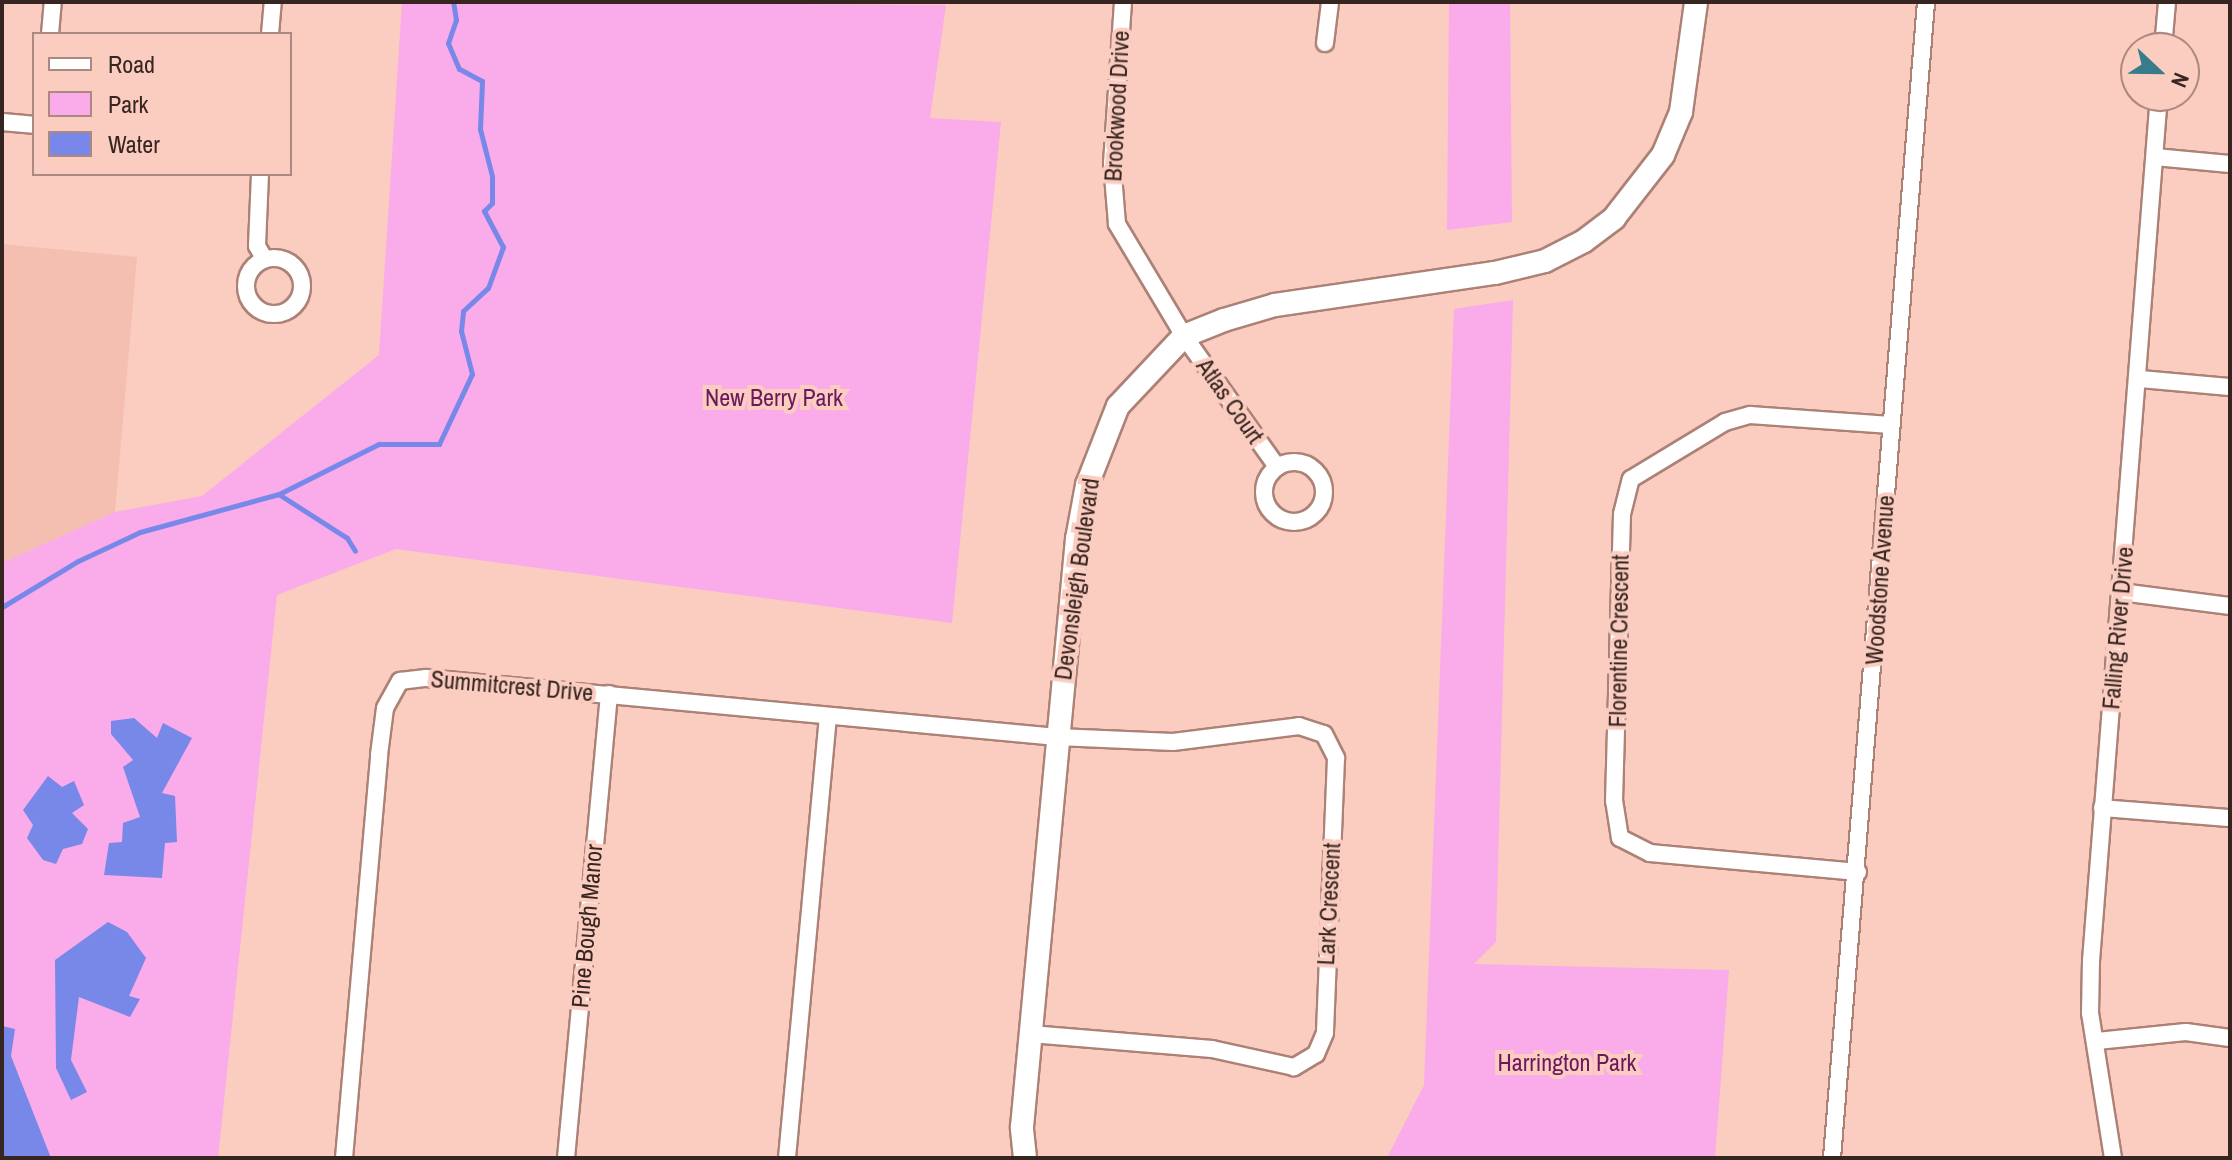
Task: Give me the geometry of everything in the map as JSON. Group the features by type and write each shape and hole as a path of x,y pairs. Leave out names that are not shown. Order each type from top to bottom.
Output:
{"street":[{"path":"50,32 53,2"},
{"path":"270,32 273,2"},
{"name":"Brookwood Drive","path":"1123,2 1112,196 1117,224 1184,336"},
{"path":"1325,43 1330,2"},
{"name":"Devonsleigh Boulevard","path":"1025,1158 1022,1127 1077,539 1101,438 1118,406 1184,336 1275,305 1495,273 1545,261 1584,241 1614,218 1663,155 1681,112 1696,2"},
{"name":"Woodstone Avenue","path":"1832,1158 1858,872 1926,2"},
{"path":"2164,32 2167,2"},
{"name":"Falling River Drive","path":"2113,1158 2097,1041 2090,1013 2102,808 2140,379 2158,112"},
{"path":"2,122 32,125"},
{"path":"2155,157 2230,164"},
{"path":"260,176 257,246 264,258"},
{"name":"Atlas Court","path":"1184,336 1277,467"},
{"path":"2140,379 2230,387"},
{"name":"Florentine Crescent","path":"1858,872 1650,853 1620,838 1614,801 1622,514 1631,479 1725,422 1750,415 1891,425"},
{"path":"2121,592 2230,606"},
{"name":"Summitcrest Drive","path":"344,1158 379,755 392,691 400,681 426,678 828,718 1057,737"},
{"name":"Pine Bough Manor","path":"566,1158 609,694"},
{"path":"787,1158 828,718"},
{"name":"Lark Crescent","path":"1031,1034 1212,1049 1294,1067 1316,1054 1325,1033 1336,758 1324,734 1299,726 1173,742 1057,737"},
{"path":"2102,808 2230,818"},
{"path":"2097,1041 2186,1032 2230,1038"}],"shaded area":[{"path":"2,244 137,257 115,512 2,563"}],"green space":[{"name":"New Berry Park","path":"402,2 946,5 930,118 1001,122 952,623 396,549 277,595 218,1158 2,1158 2,563 115,512 202,496 379,355"},
{"path":"1449,2 1510,2 1512,222 1447,230"},
{"name":"Harrington Park","path":"1513,300 1496,942 1474,964 1729,970 1715,1158 1387,1158 1424,1085 1454,309"}],"water":[{"path":"134,718 157,738 163,723 192,738 162,793 175,796 177,842 165,843 162,878 104,875 109,843 122,842 123,823 140,817 123,767 133,760 111,734 111,721"},
{"path":"48,776 62,787 74,781 84,805 72,813 88,829 82,844 63,849 56,864 43,860 27,838 33,825 23,810"},
{"path":"108,922 127,932 146,958 129,996 140,999 130,1017 79,997 71,1060 87,1092 71,1100 56,1068 55,960"},
{"path":"2,1026 15,1029 11,1056 51,1158 2,1158"}],"waterway":[{"path":"2,607 78,561 140,532 279,494 379,444 439,444 472,374 461,331 463,311 488,288 503,247 484,211 492,203 492,176 480,129 482,81 459,69 448,43 456,20 453,2"},
{"path":"280,495 347,538 355,551"}]}
